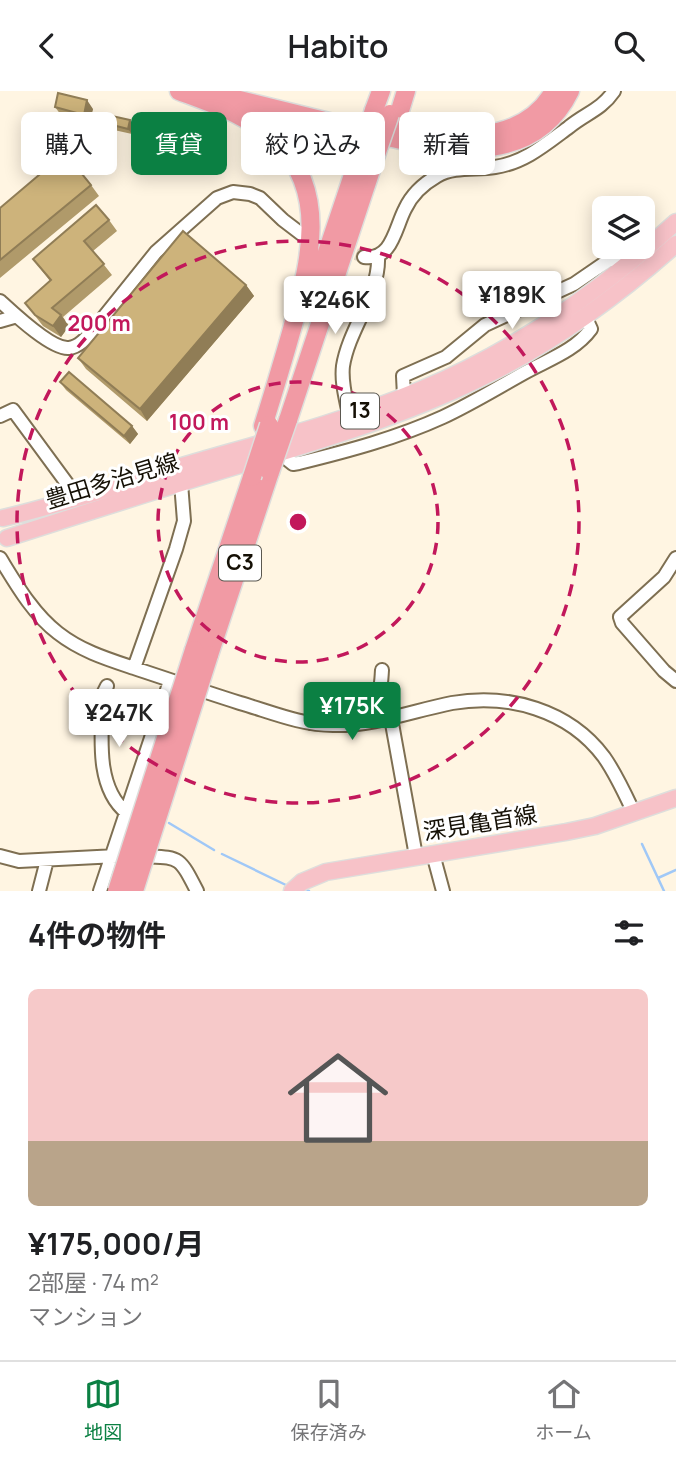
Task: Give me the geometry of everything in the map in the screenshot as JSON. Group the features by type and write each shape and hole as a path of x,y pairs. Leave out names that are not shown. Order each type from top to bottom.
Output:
{"highway":[{"path":"180,91 229,111 265,132 286,152 301,175 306,189 311,217 307,265 266,426"},
{"path":"204,91 406,141 460,149 506,144 533,133 552,118 570,91"},
{"path":"252,91 414,131 453,136 494,132 521,124 542,109 554,91"},
{"name":"C3","path":"381,91 387,113"},
{"name":"C3","path":"385,119 398,91"},
{"path":"387,113 406,91"},
{"name":"C3","path":"134,891 266,426 365,175"},
{"name":"C3","path":"117,891 201,652 270,472 367,175"}],"main road":[{"name":"豊田多治見線","path":"4,544 8,531 1,517 349,415 404,396 458,372 526,337 589,296 676,222"},
{"name":"豊田多治見線","path":"4,544 181,483 381,420 462,387 518,359 585,316 676,244"},
{"name":"深見亀首線","path":"292,891 302,882 326,872 595,826 676,798"}],"street":[{"path":"364,257 378,256 389,246 405,207 423,184 444,172 497,167 530,155 604,105 614,91"},
{"path":"0,301 14,317 23,320 50,341 65,348 78,344 96,328 156,252 217,198 233,192 260,198 304,236"},
{"path":"349,415 344,391 344,366 349,346 379,270 378,256"},
{"path":"404,396 403,376 446,357 485,325 574,284 609,260 614,260 625,268"},
{"path":"0,321 14,317"},
{"path":"0,416 13,410 76,497"},
{"path":"134,668 184,521 181,483"},
{"path":"0,558 33,609 56,632 82,649 170,681 283,717 310,723 353,725 452,703 483,699 531,706 576,730 603,756 634,813"},
{"path":"676,558 664,577 620,617 630,633 676,681"},
{"path":"310,723 314,710 321,704 370,700 376,697 381,690 382,670"},
{"path":"100,891 170,681"},
{"path":"107,686 103,694 103,759 110,795 127,813"},
{"path":"391,718 416,856"},
{"path":"433,854 443,891"},
{"path":"0,856 19,861 112,855 175,858 183,864 197,891"},
{"path":"38,891 47,860"}],"building":[{"path":"58,93 87,100 85,112 55,107"},
{"path":"117,117 130,120 128,129 117,126"},
{"path":"39,175 83,175 91,185 0,260 0,208"},
{"path":"96,205 109,220 84,241 104,264 52,308 61,315 53,326 35,315 25,303 51,280 33,259"},
{"path":"183,231 246,285 140,409 78,358"},
{"path":"69,372 132,426 124,436 60,382"}],"waterway":[{"path":"169,823 214,850"},
{"path":"642,844 664,891"},
{"path":"222,854 288,886"},
{"path":"658,878 676,870"},
{"path":"305,890 309,891"}],"tunnel":[{"path":"305,236 364,257"}]}
